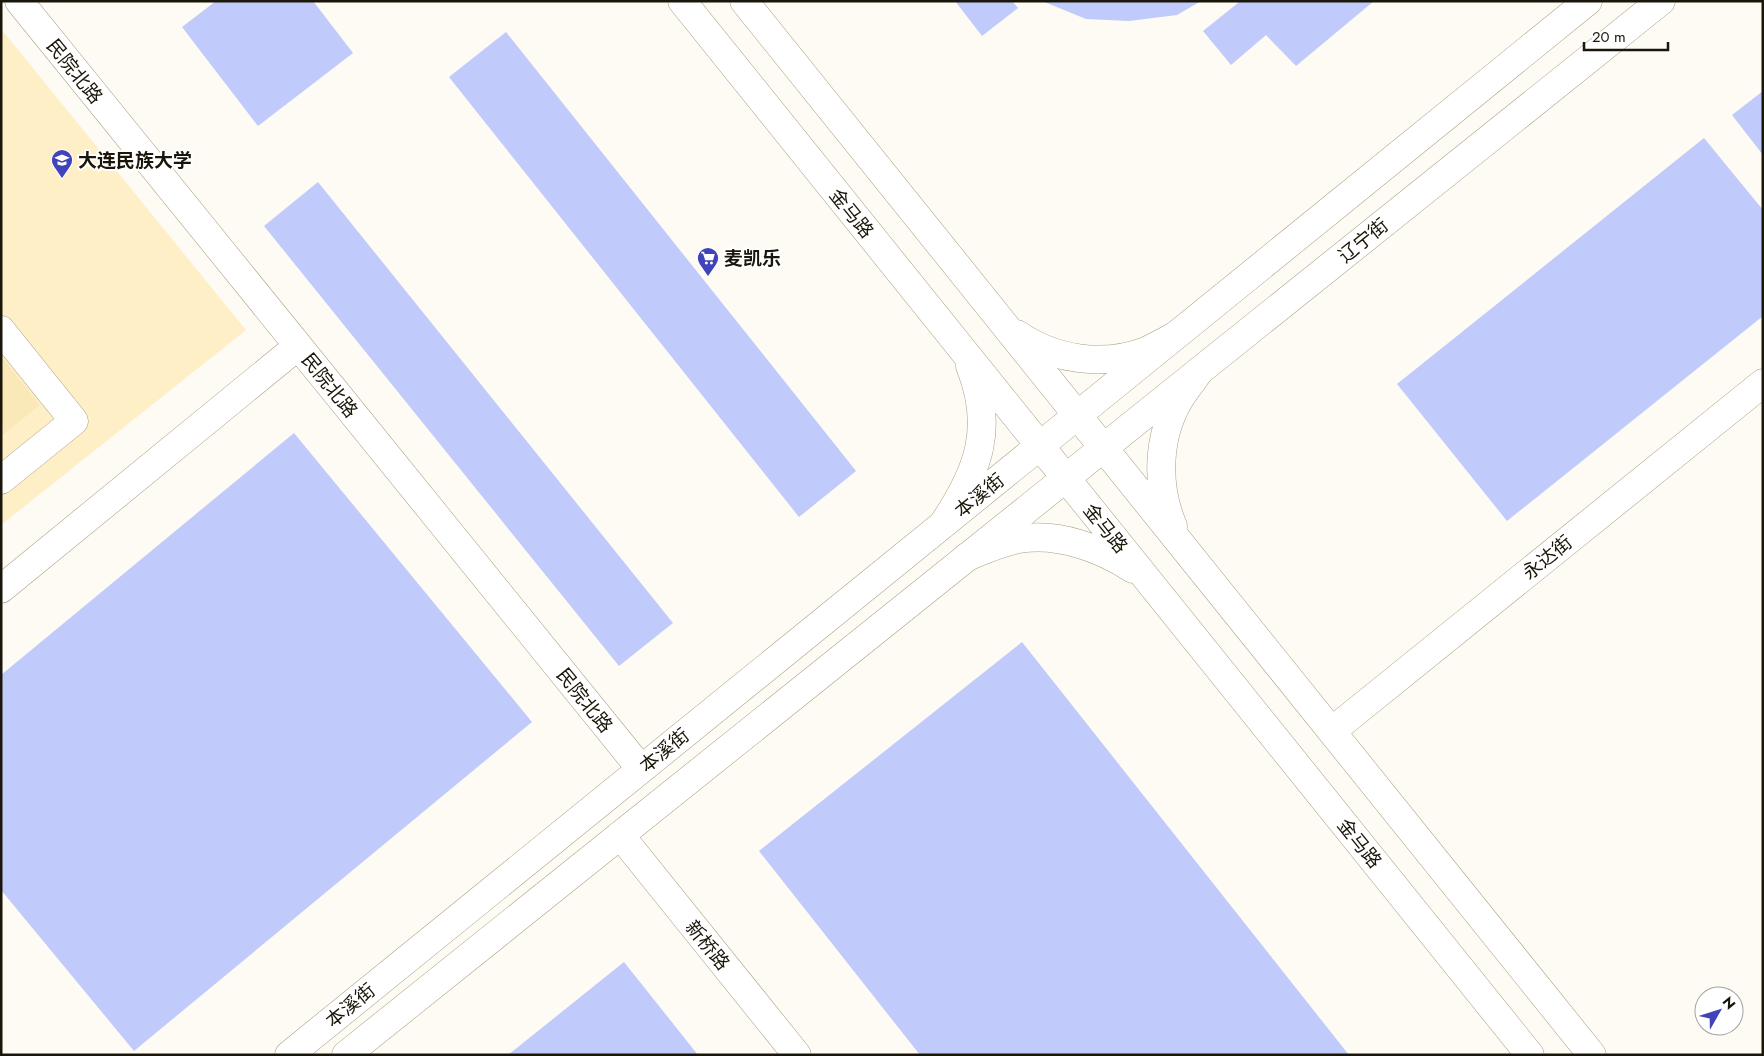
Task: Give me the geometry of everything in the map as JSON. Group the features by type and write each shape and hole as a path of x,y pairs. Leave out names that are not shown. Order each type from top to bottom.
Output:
{"street":[{"name":"民院北路","path":"19,1 641,769"},
{"name":"金马路","path":"682,1 1530,1055"},
{"path":"744,1 1592,1055"},
{"path":"1039,446 1588,1"},
{"name":"辽宁街","path":"1066,478 1661,1"},
{"path":"1005,325 1032,344 1061,356 1089,359 1119,357 1146,351 1173,337"},
{"path":"1,330 74,421 1,480"},
{"path":"1,589 298,346"},
{"path":"943,524 960,499 972,474 980,444 982,412 977,382 965,353"},
{"path":"1180,544 1168,513 1161,483 1161,454 1168,426 1179,400 1199,371"},
{"name":"永达街","path":"1332,731 1763,383"},
{"name":"本溪街","path":"289,1055 1039,446"},
{"name":"本溪街","path":"346,1055 1066,478"},
{"path":"967,557 996,545 1020,539 1047,539 1082,544 1115,557 1145,577"},
{"name":"新桥路","path":"620,835 797,1055"}],"shaded area":[{"name":"大连民族大学","path":"1,29 246,330 1,525"},
{"path":"1,356 40,405 1,436"}],"building":[{"path":"216,1 313,1 353,53 258,126 182,27"},
{"path":"955,1 1012,1 1018,8 982,36"},
{"path":"1042,1 1201,1 1177,15 1129,21 1086,19"},
{"path":"1237,1 1374,1 1296,66 1266,35 1231,65 1203,31 1238,3"},
{"path":"506,32 856,471 799,517 449,77"},
{"path":"1763,91 1763,155 1732,115"},
{"path":"1704,138 1763,210 1763,316 1507,521 1397,384"},
{"path":"318,182 673,623 619,666 264,226"},
{"path":"294,433 532,722 134,1051 1,890 1,675"},
{"path":"1022,642 1349,1055 920,1055 759,851"},
{"path":"624,962 698,1055 508,1055"}],"place":[{"name":"大连民族大学","path":"62,179"},
{"name":"麦凯乐","path":"708,277"}]}
